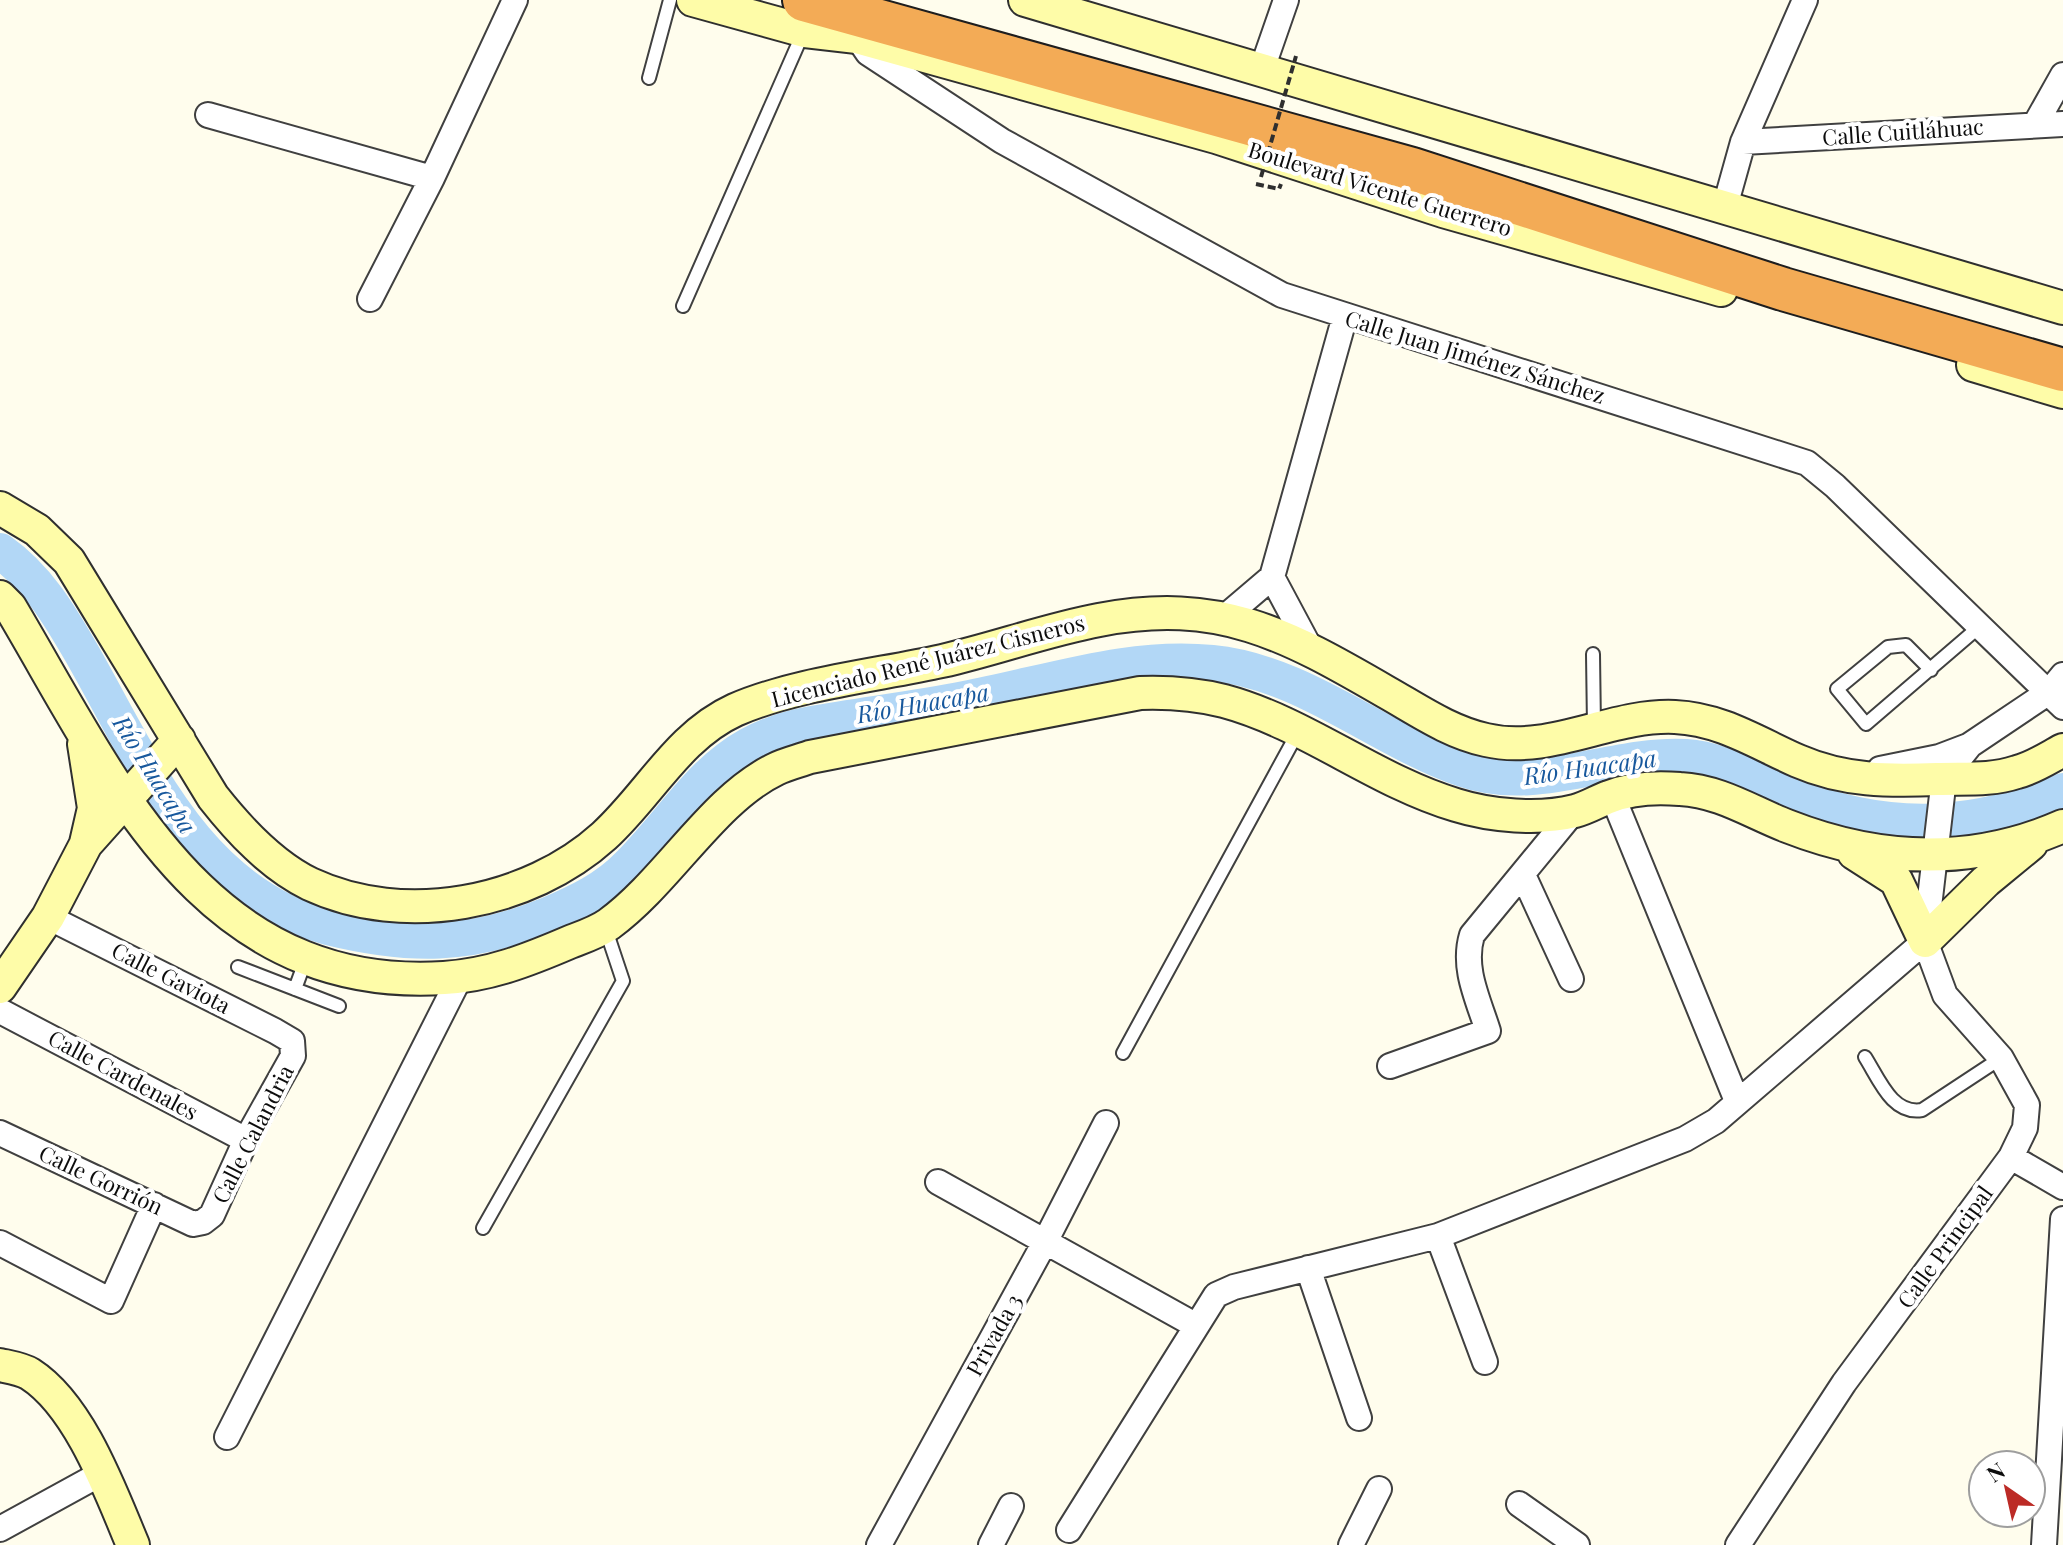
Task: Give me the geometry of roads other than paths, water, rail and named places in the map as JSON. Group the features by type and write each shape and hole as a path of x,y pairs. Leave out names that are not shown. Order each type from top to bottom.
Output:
{"highway":[{"name":"Boulevard Vicente Guerrero","path":"804,15 1412,169 1783,289 2063,370"},
{"name":"Boulevard Vicente Guerrero","path":"864,18 1533,185 1794,267 2063,345"},
{"path":"1443,211 1510,202"}],"main road":[{"name":"Boulevard Vicente Guerrero","path":"693,0 804,15 864,18 1443,211 1738,294 2063,392"},
{"path":"1039,2 1724,210 2063,308"},
{"name":"Licenciado René Juárez Cisneros","path":"0,508 37,530 69,561 176,745 235,825 271,858 310,884 362,900 419,907 477,900 529,884 565,866 606,834 699,733 733,711 771,698 950,659 1102,619 1179,611 1225,617 1272,630 1453,730 1489,741 1522,744 1670,716 1728,727 1802,763 1836,774 1943,785 2021,772 2063,750"},
{"path":"0,597 10,607 80,725 131,794 165,855 222,912 306,959 372,977 460,977 508,968 605,927 642,899 745,789 776,769 810,757 1140,693 1181,692 1227,702 1454,805 1492,814 1574,811 1612,795 1649,788 1707,791 1787,826 1841,845 1896,880 1925,941 2018,852 2056,829"},
{"path":"80,725 94,808 86,844"},
{"path":"0,987 48,917 86,844 176,745"},
{"path":"1841,845 1979,853 2056,829"},
{"path":"86,844 107,835 122,836 165,855"},
{"path":"0,1365 29,1373 58,1401 102,1473 133,1545"}],"street":[{"path":"370,299 432,178 515,0"},
{"path":"1262,69 1286,0"},
{"path":"1724,210 1743,142 1805,0"},
{"name":"Calle Juan Jiménez Sánchez","path":"864,18 868,53 1015,149 1282,295 1807,463 1835,486 1979,627 2058,692"},
{"path":"2036,123 2063,75"},
{"path":"208,115 432,178"},
{"name":"Calle Cuitláhuac","path":"1743,142 2036,123 2063,124"},
{"path":"1225,617 1272,577 1345,316"},
{"path":"1272,577 1311,650"},
{"path":"1836,774 1894,767 1939,757 1970,745 2058,692"},
{"path":"1069,1530 1216,1295 1234,1287 1438,1236 1685,1139 1716,1121 1925,941 1943,785 1970,745"},
{"path":"1612,795 1737,1101"},
{"path":"1390,1066 1488,1031 1469,973 1467,953 1472,935 1524,877 1574,811"},
{"path":"1524,877 1571,979"},
{"name":"Calle Gaviota","path":"48,917 292,1041"},
{"name":"Calle Principal","path":"1738,1545 1844,1383 2011,1157 2025,1128 2027,1105 2001,1058 1945,995 1925,941"},
{"path":"227,1437 460,977"},
{"name":"Calle Cardenales","path":"0,1011 246,1140"},
{"name":"Calle Calandria","path":"203,1222 212,1215 246,1140 293,1056 292,1041"},
{"name":"Privada 3","path":"879,1545 1046,1240 1106,1123"},
{"name":"Calle Gorrión","path":"0,1133 193,1224 203,1222"},
{"path":"2011,1157 2063,1187"},
{"path":"938,1182 1195,1325"},
{"path":"0,1243 111,1301 154,1205"},
{"path":"2044,1545 2063,1219"},
{"path":"1438,1236 1485,1362"},
{"path":"1308,1268 1359,1418"},
{"path":"0,1529 102,1473"},
{"path":"1351,1545 1379,1489"},
{"path":"1519,1504 1577,1545"},
{"path":"991,1545 1011,1506"}],"lane":[{"path":"649,78 670,0"},
{"path":"683,306 804,15"},
{"path":"1931,670 1906,645 1888,647 1837,689 1866,724 1931,670 1979,627"},
{"path":"1593,654 1594,730"},
{"path":"1123,1053 1298,732"},
{"path":"483,1228 623,981 605,927"},
{"path":"295,989 306,959"},
{"path":"238,967 339,1006"},
{"path":"1865,1057 1898,1108 1910,1112 1922,1110 2001,1058"}],"waterway":[{"name":"Río Huacapa","path":"0,551 25,572 55,610 151,778 208,854 242,885 282,910 328,927 386,938 439,940 492,933 519,926 581,900 620,874 688,797 727,759 779,732 965,699 1119,666 1150,663 1212,663 1278,679 1431,756 1491,776 1546,776 1658,757 1686,757 1725,766 1821,806 1856,815 1925,822 1993,814 2063,791"}]}
